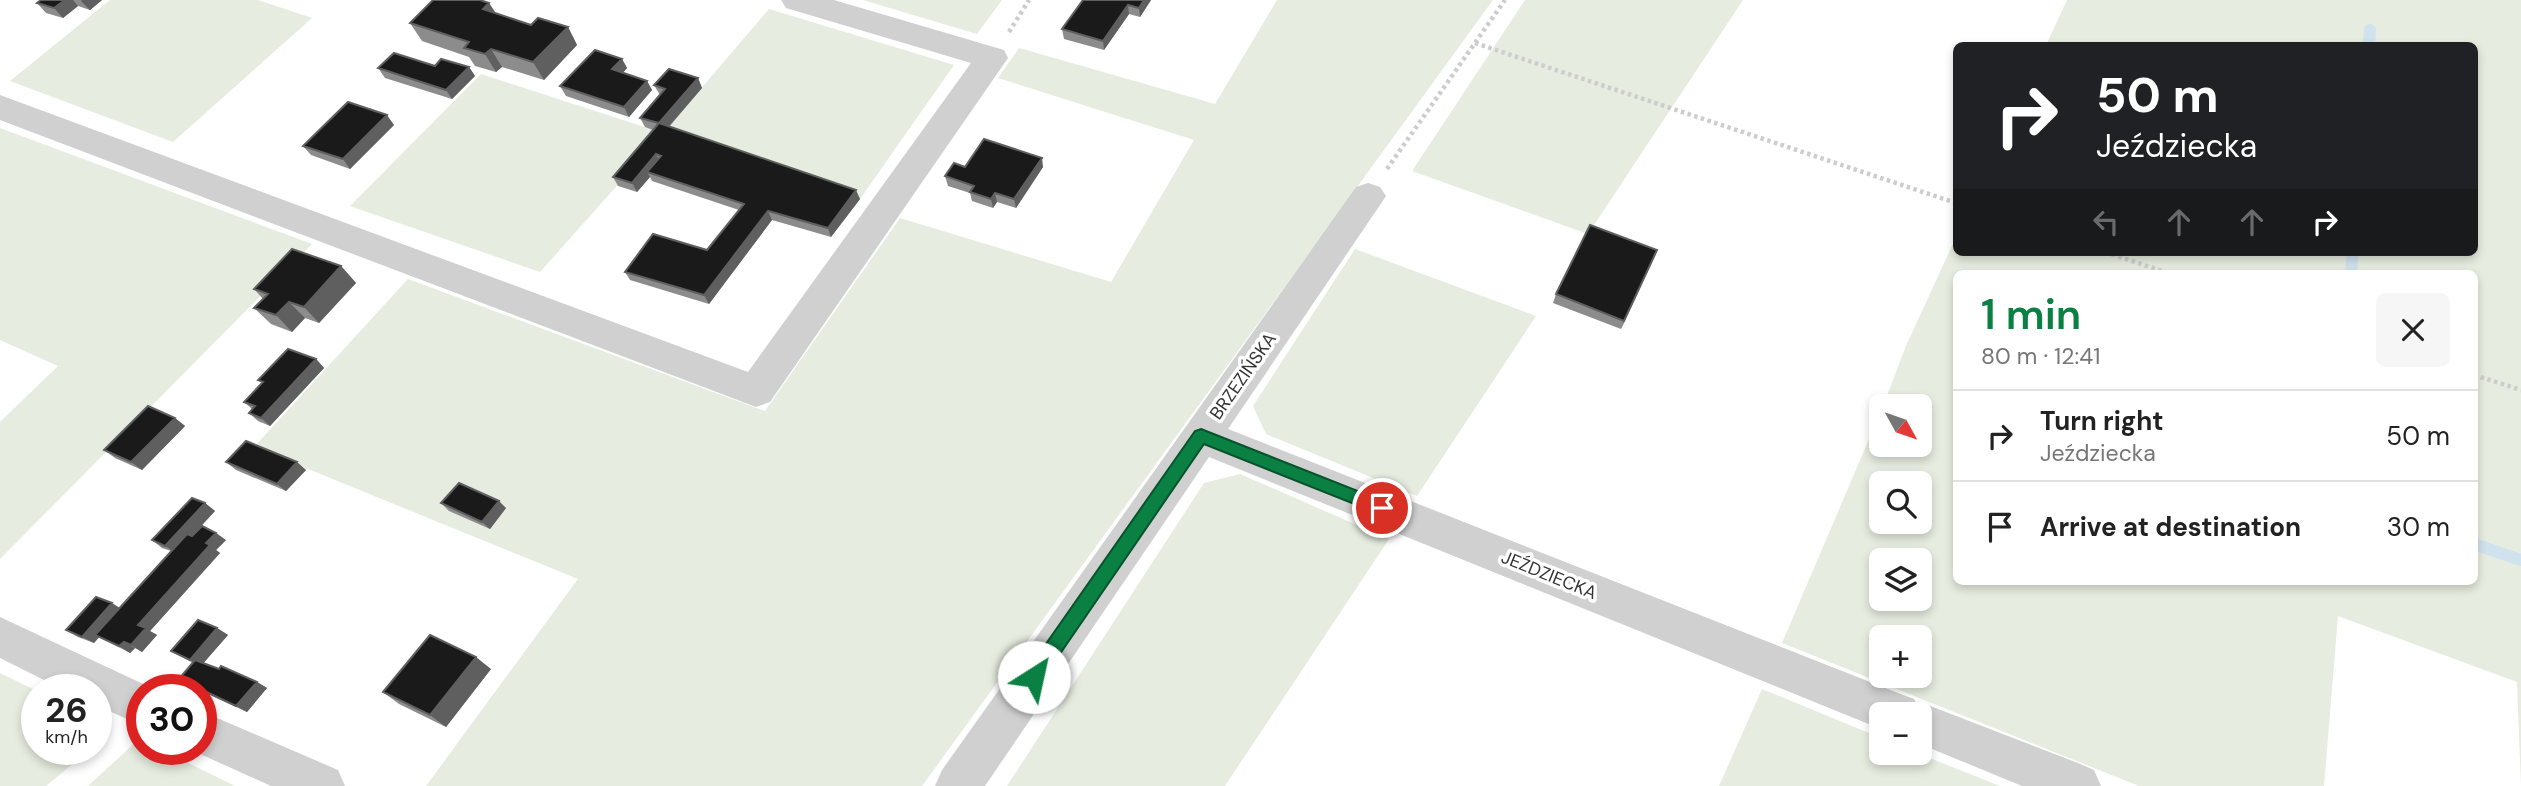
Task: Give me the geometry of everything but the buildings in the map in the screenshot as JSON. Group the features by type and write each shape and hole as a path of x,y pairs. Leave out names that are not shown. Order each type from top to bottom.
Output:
{"street":[{"path":"0,107 756,391 992,58 797,0"},
{"name":"BRZEZIŃSKA","path":"958,786 1368,195"},
{"name":"JEŹDZIECKA","path":"1201,436 1869,702"},
{"path":"0,637 126,697"},
{"path":"1932,728 2078,786"},
{"path":"217,739 322,786"}],"path":[{"path":"1368,195 1505,0"},
{"path":"1475,43 1953,202"},
{"path":"2117,256 2159,270"},
{"path":"2478,376 2521,390"}],"shaded area":[{"path":"110,0 258,0 312,18 173,142 10,81"},
{"path":"863,0 1002,0 977,34"},
{"path":"1277,0 1493,0 922,786 426,786 578,579 254,447 408,279 765,411 900,218 1111,282 1194,140 998,78 1019,48 1215,104"},
{"path":"1525,0 1743,0 1588,234 1412,171"},
{"path":"2067,0 2521,0 2521,786 2517,682 2338,616 2324,786 2139,786 1894,688 1932,688 1932,625 1869,625 1869,678 1782,643 1869,439 1869,457 1932,457 1932,394 1888,394 1906,346 1953,244 1953,256 2478,256 2478,42 2047,42"},
{"path":"769,9 954,65 860,199 664,133 540,272 350,206 481,74 663,133"},
{"path":"0,128 312,244 0,559 0,422 58,366 0,340"},
{"path":"1355,249 1536,316 1417,496 1266,434 1253,406"},
{"path":"1240,474 1389,539 1225,786 1007,786 1204,483"},
{"path":"0,673 21,683 21,765 72,765 46,786 0,786"},
{"path":"1762,689 1869,733 1869,765 1932,765 1932,759 2000,786 1719,786"},
{"path":"126,751 126,765 192,765 235,786 88,786"}],"waterway":[{"path":"2369,42 2370,30"},
{"path":"2351,270 2353,256"},
{"path":"2478,545 2521,560"}],"route":[{"path":"1034,677 1201,436 1382,508"}]}
